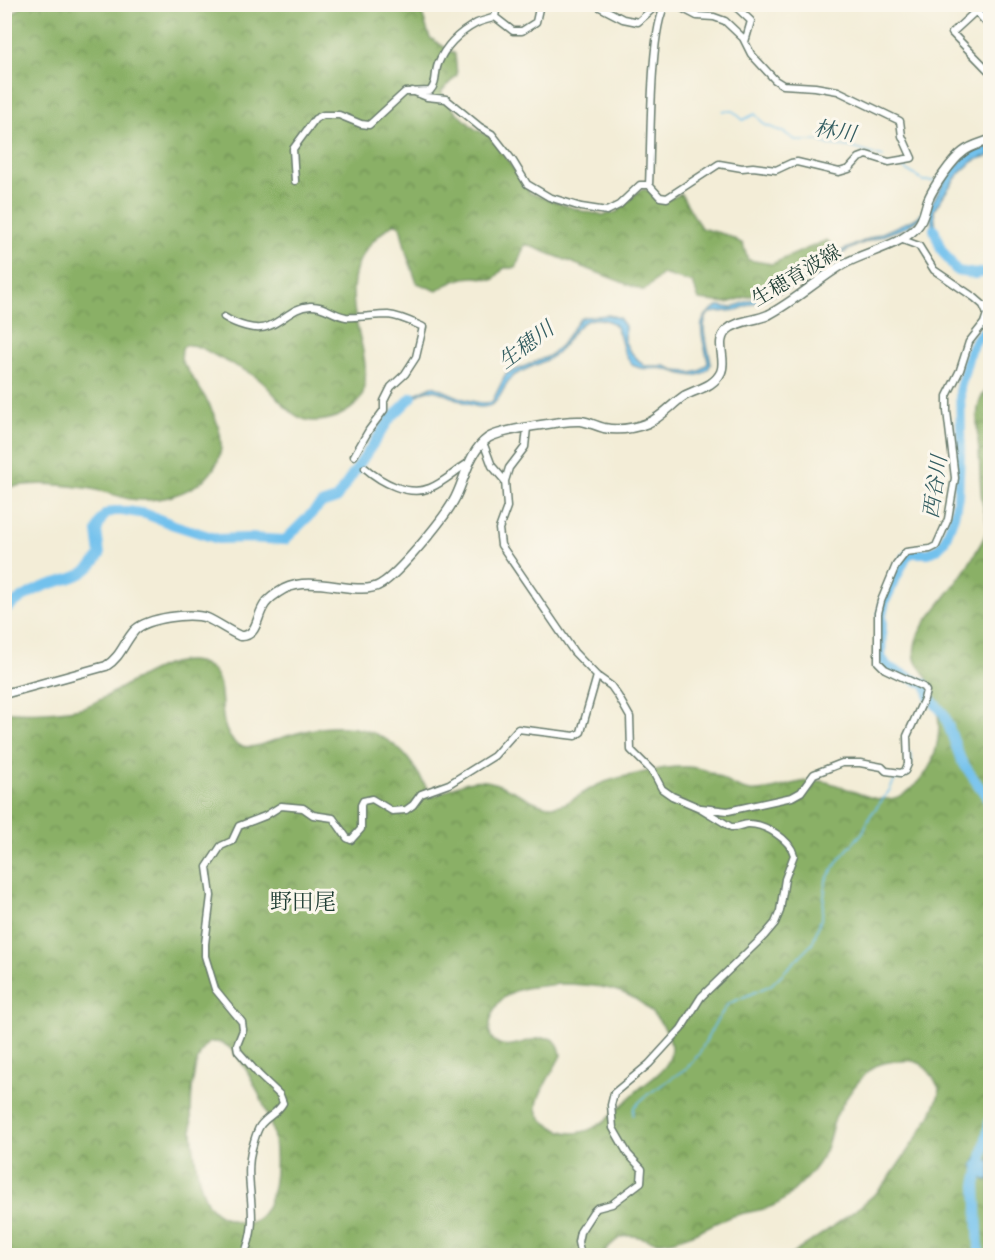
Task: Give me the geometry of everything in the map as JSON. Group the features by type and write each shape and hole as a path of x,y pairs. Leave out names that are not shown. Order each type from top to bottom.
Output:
{"main road":[{"name":"生穂育波線","path":"483,442 500,433 577,421 603,428 621,429 649,422 679,400 709,385 718,377 723,364 720,345 728,329 770,314 845,264 900,239 916,228 939,181 963,151 990,140"},
{"path":"4,694 106,666 114,661 136,629 152,621 196,616 206,618 244,637 252,633 265,604 288,587 317,583 366,589 380,585 405,561 447,512 470,462 483,442"}],"street":[{"path":"295,181 293,149 315,119 323,115 336,115 369,125 400,94 430,91 436,82 437,66 451,42 478,22 488,21 495,16 497,4"},
{"path":"495,16 513,31 522,32 536,21 540,4"},
{"path":"594,4 623,20 638,22 658,4"},
{"path":"666,4 659,22 656,51 649,185 660,197 667,198 722,163 742,168 776,170 797,162 839,172 849,169 859,158 867,155 891,161 912,158 902,136 900,120 838,92 814,87 783,85 775,80 751,54 745,42 725,21 691,14 674,4"},
{"path":"733,4 751,21 745,42"},
{"path":"982,4 952,33 988,70 990,68"},
{"path":"975,10 990,27"},
{"path":"412,91 446,99 480,128 492,134 527,184 549,197 581,207 607,211 619,205 640,185 649,185"},
{"path":"700,808 728,811 792,797 801,792 814,774 842,763 882,767 886,771 901,773 905,771 908,764 906,736 926,691 923,687 885,669 878,662 880,600 902,556 909,550 930,549 936,546 948,519 955,478 947,396 960,370 966,348 984,323 987,314 983,305 975,298 934,270 919,246 900,239"},
{"path":"224,317 242,325 260,328 269,326 290,312 308,306 317,306 345,317 388,315 404,318 423,327 416,357 405,374 391,387 384,401 384,410 354,456"},
{"path":"527,428 525,447 512,463 505,481 507,507 499,529 501,545 574,652 597,676 611,686 630,717 630,745 634,754 653,772 666,793 700,808 731,827 751,824 760,826 789,845 794,855 783,887 780,911 774,923 764,936 702,997 681,1029 649,1064 614,1094 611,1105 612,1128 628,1154 642,1169 641,1182 612,1204 597,1208 593,1212 580,1232 578,1242 580,1251 585,1256"},
{"path":"483,442 492,466 505,481"},
{"path":"365,468 383,483 418,491 428,490 438,485 470,462"},
{"path":"243,1256 249,1245 252,1221 249,1161 252,1147 260,1125 279,1110 283,1103 280,1095 238,1051 237,1045 243,1030 242,1022 212,982 204,951 211,896 207,867 221,846 232,841 239,826 265,816 280,807 303,808 313,815 333,818 347,838 351,840 361,829 363,801 372,799 392,811 406,810 425,791 449,784 494,756 516,730 575,736 581,732 597,676"}],"green space":[{"path":"25,4 419,5 430,38 455,54 457,75 441,92 454,110 475,129 492,137 530,193 582,211 603,215 617,212 641,189 648,190 662,202 681,194 701,228 727,235 743,244 748,260 772,264 827,240 835,249 794,277 766,291 727,303 699,300 693,283 662,274 644,291 525,244 516,268 504,268 493,280 478,277 464,278 437,291 417,283 400,226 395,223 370,245 356,269 353,297 364,360 365,382 361,397 347,411 318,421 299,417 247,371 202,348 186,345 182,348 181,360 208,402 220,433 221,448 217,463 207,477 181,493 151,500 130,499 66,485 35,484 5,488 4,21"},
{"path":"990,383 990,1161 977,1157 977,1174 987,1181 990,1179 990,1255 791,1255 846,1217 877,1192 925,1124 940,1090 925,1067 908,1061 883,1063 868,1072 858,1082 837,1114 821,1159 802,1183 780,1203 730,1217 671,1241 658,1242 635,1236 619,1238 602,1256 5,1256 5,711 46,712 80,708 164,666 181,661 196,662 210,668 216,675 220,684 225,726 236,744 245,747 256,746 292,734 326,727 360,729 376,734 405,755 432,797 467,782 485,781 507,788 540,804 559,805 612,780 652,770 693,767 703,769 735,786 751,791 821,781 875,798 896,797 907,792 919,782 928,769 938,740 939,725 934,694 916,661 914,652 919,632 966,568 986,531 987,521 981,494 977,422 979,404","holes":["558,984 598,986 635,999 655,1016 667,1032 671,1047 670,1058 659,1073 600,1124 577,1133 564,1132 549,1125 540,1117 537,1109 543,1089 561,1055 558,1044 552,1039 544,1038 505,1045 497,1043 490,1034 490,1022 500,1001 521,989","210,1042 224,1044 240,1060 262,1102 272,1129 275,1164 272,1193 260,1216 251,1222 234,1221 214,1211 208,1204 197,1169 191,1119 192,1094 195,1071 201,1053"]}],"water":[{"name":"生穂川","path":"990,147 990,156 972,162 964,169 934,210 939,242 933,234 931,215 928,213 906,227 858,245 837,256 795,286 737,310 709,313 704,332 711,364 702,374 690,376 662,368 644,369 635,366 626,356 614,325 608,321 592,319 579,326 553,356 512,377 494,403 479,407 429,390 398,408 406,398 432,386 469,401 492,402 506,374 549,356 561,345 580,319 585,317 609,315 619,318 625,326 625,342 629,350 644,366 665,366 692,373 700,371 708,363 702,323 710,311 719,306 731,308 794,283 837,253 916,218 929,208 948,176 967,154"},
{"path":"977,1157 990,1161 990,1179 987,1181 977,1174 973,1165"}],"waterway":[{"name":"林川","path":"723,111 733,111 743,120 755,114 765,125 797,141 820,141 883,157"},
{"name":"林川","path":"897,164 924,181 935,181"},
{"name":"西谷川","path":"934,229 941,249 957,271 975,274 990,271"},
{"name":"西谷川","path":"990,325 978,337 970,351 960,388 961,436 958,496 954,516 944,542 936,550 928,553 911,553 906,557 885,601 882,615 881,657 888,667 924,684 928,689 929,697 944,714 961,760 990,802"},
{"name":"生穂川","path":"4,611 35,590 73,578 87,570 100,555 97,531 101,520 113,511 146,514 218,539 285,540 321,504 336,499 390,419 412,397"},
{"path":"923,708 929,697"},
{"path":"633,1115 634,1107 647,1095 688,1067 699,1054 728,1004 771,985 812,944 822,916 826,880 840,858 863,832 870,816 895,779 902,779 908,775 912,761 911,752"},
{"name":"西谷川","path":"979,1252 976,1185 990,1120"}],"district":[{"name":"野田尾","path":"303,901"}]}
